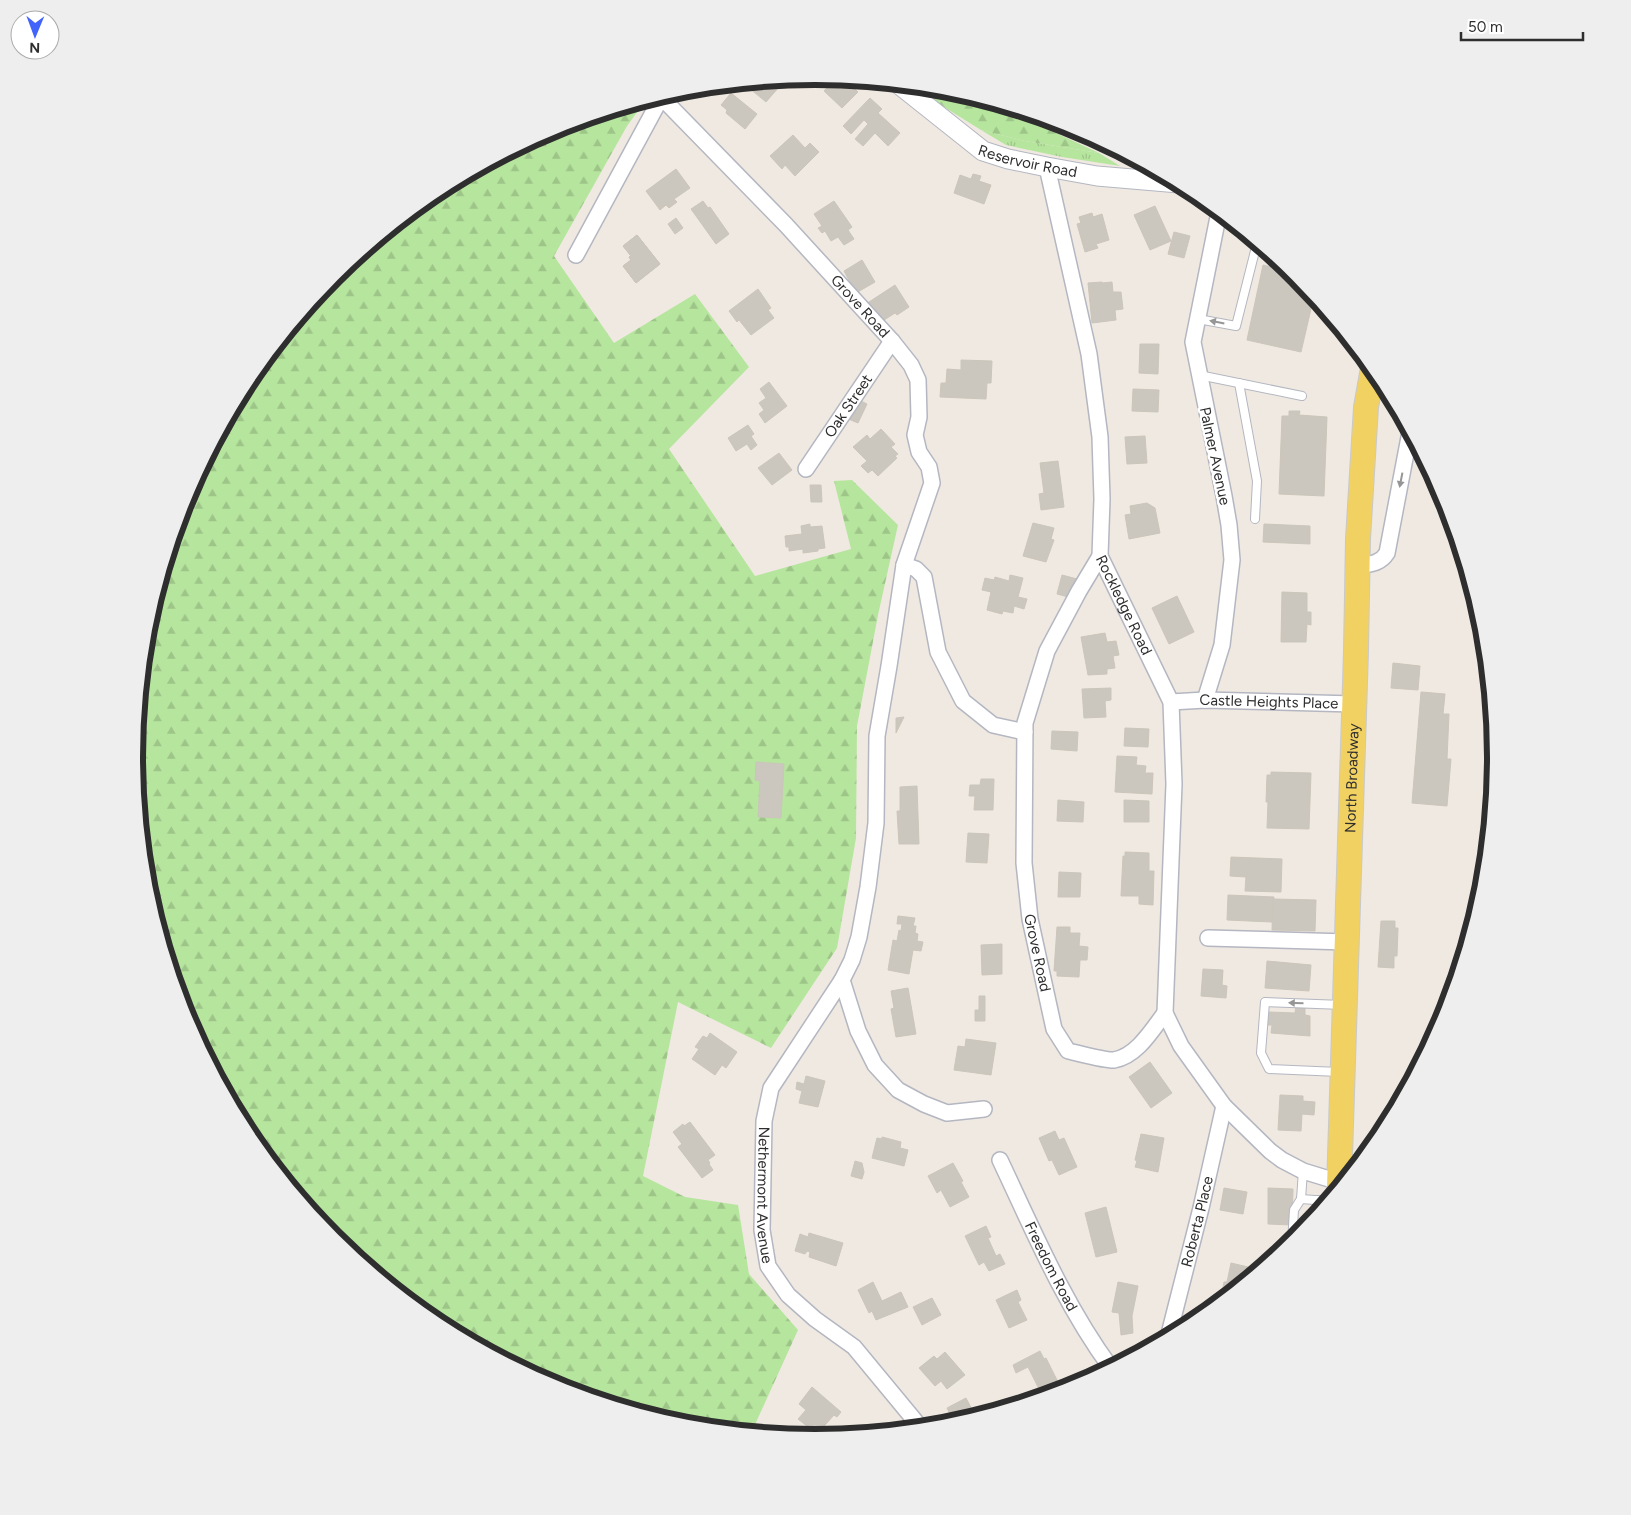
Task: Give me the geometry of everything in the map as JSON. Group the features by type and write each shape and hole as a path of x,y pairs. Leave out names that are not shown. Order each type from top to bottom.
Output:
{"main road":[{"name":"North Broadway","path":"1335,1183 1343,1072 1358,539 1366,406 1371,379"}],"street":[{"name":"Reservoir Road","path":"909,92 983,151 1008,159 1097,176 1163,182"},
{"name":"Grove Road","path":"668,102 786,225 892,341 911,365 918,380 919,418 914,435 919,452 929,467 932,483 904,565 890,666 877,736 876,823 868,887 859,937 852,960 842,980"},
{"path":"576,254 658,104"},
{"name":"Rockledge Road","path":"1047,167 1089,354 1099,428 1102,499 1100,556 1177,702 1165,1013"},
{"name":"Palmer Avenue","path":"1204,700 1222,645 1232,560 1224,496 1193,342 1218,219"},
{"name":"Oak Street","path":"806,469 892,341"},
{"path":"1358,566 1378,563 1387,553 1408,440"},
{"name":"Grove Road","path":"1100,556 1047,651 1025,723 1024,863 1030,919 1054,1029 1068,1051 1114,1060 1142,1043 1165,1013"},
{"path":"904,565 916,569 924,577 938,652 963,701 993,725 1025,732"},
{"name":"Castle Heights Place","path":"1177,702 1204,700 1354,704"},
{"path":"1208,938 1347,942"},
{"path":"842,980 858,1031 875,1065 898,1090 924,1104 947,1113 984,1109"},
{"name":"Nethermont Avenue","path":"842,980 771,1088 764,1121 762,1190 762,1230 768,1266 788,1295 815,1319 854,1347 916,1422"},
{"path":"1165,1013 1181,1046 1224,1106 1270,1151 1282,1160 1332,1188"},
{"name":"Roberta Place","path":"1170,1329 1201,1208 1224,1106"},
{"name":"Freedom Road","path":"1000,1160 1069,1302 1108,1363"}],"lane":[{"path":"1198,319 1236,326 1255,249"},
{"path":"1199,375 1302,396"},
{"path":"1240,383 1257,481 1255,519"},
{"path":"1343,1072 1269,1069 1261,1053 1264,1002 1345,1005"},
{"path":"1293,1231 1294,1210 1301,1199 1303,1171"},
{"path":"1301,1199 1318,1200 1325,1196"},
{"path":"1318,1200 1318,1204"}],"green space":[{"path":"926,95 990,108 1028,120 1099,153 1025,141 981,130"},
{"path":"640,108 627,126 554,256 614,343 695,294 749,367 669,449 755,576 851,549 834,481 852,480 898,525 878,615 857,726 856,838 837,948 771,1048 678,1002 643,1176 685,1197 738,1205 749,1274 798,1330 754,1427 684,1417 641,1407 558,1379 518,1361 479,1340 442,1317 406,1291 340,1233 310,1201 256,1131 233,1094 212,1055 194,1015 179,974 166,932 156,889 149,845 144,801 144,714 156,626 166,583 194,500 212,460 256,384 310,314 340,282 406,224 442,198 518,154 558,136"},
{"path":"981,130 1025,141 1099,153 1120,166 1062,157 1006,145"}],"building":[{"path":"829,85 851,86 858,92 842,108 824,91"},
{"path":"779,87 766,102 750,89"},
{"path":"731,93 757,114 745,129 726,113 727,110 721,105"},
{"path":"870,98 882,109 878,113 900,133 888,146 875,133 863,146 855,139 868,124 864,120 851,134 843,126"},
{"path":"793,135 805,148 810,143 819,152 795,176 785,165 782,169 770,156"},
{"path":"676,169 690,188 674,199 677,202 669,208 666,205 660,210 646,191"},
{"path":"973,174 981,176 979,181 991,185 984,204 954,193 960,175 971,179"},
{"path":"703,201 708,208 710,207 729,234 716,244 691,209"},
{"path":"834,201 852,227 848,230 854,239 844,245 838,237 831,241 825,231 822,233 818,228 822,226 814,214"},
{"path":"1155,206 1171,241 1150,250 1134,215"},
{"path":"1092,213 1093,217 1102,214 1109,240 1096,244 1098,248 1085,252 1077,224 1081,223 1079,217"},
{"path":"676,218 683,228 675,234 668,224"},
{"path":"1174,232 1190,236 1184,258 1168,254"},
{"path":"637,235 660,264 636,283 623,266 631,260 629,257 631,256 623,246"},
{"path":"637,235 660,264 636,283 623,266 631,260 629,257 631,256 623,246"},
{"path":"862,260 875,282 856,293 844,271"},
{"path":"1263,265 1276,268 1312,304 1301,352 1247,340"},
{"path":"1112,282 1113,292 1121,292 1123,309 1115,310 1116,320 1092,323 1088,283"},
{"path":"895,285 909,307 881,322 866,304"},
{"path":"758,289 771,308 768,310 774,318 751,335 739,320 737,322 729,311"},
{"path":"1140,344 1159,344 1158,374 1139,373"},
{"path":"961,360 992,361 991,383 987,383 986,399 940,397 941,383 946,383 947,369 961,370"},
{"path":"769,382 787,406 765,423 759,414 764,410 759,403 766,398 760,389"},
{"path":"1133,389 1159,390 1158,412 1132,411"},
{"path":"855,398 867,404 858,423 846,418"},
{"path":"1289,411 1300,411 1299,415 1327,417 1324,496 1279,494 1282,416 1289,416"},
{"path":"748,425 754,434 751,436 757,445 751,450 747,444 736,451 728,438"},
{"path":"881,429 895,444 891,447 898,454 895,456 897,458 878,476 872,470 868,473 861,466 867,461 853,447 867,435 870,439"},
{"path":"1145,436 1147,463 1127,464 1125,437"},
{"path":"779,453 792,470 772,485 758,468"},
{"path":"1058,461 1064,507 1041,510 1039,494 1044,493 1040,463"},
{"path":"810,485 821,485 822,502 811,502"},
{"path":"1147,503 1155,508 1160,533 1129,539 1125,515 1131,514 1130,506"},
{"path":"1033,523 1054,528 1051,539 1054,540 1046,562 1023,556"},
{"path":"810,524 810,527 822,526 825,548 803,553 803,549 789,551 789,547 786,547 785,536 802,534 801,526"},
{"path":"1264,524 1310,526 1310,544 1263,542"},
{"path":"1010,575 1023,578 1018,597 1027,599 1024,609 1014,606 1013,613 1003,611 1002,614 987,610 991,592 982,590 985,578 994,580 995,577 1009,581"},
{"path":"1062,575 1077,579 1072,598 1057,594"},
{"path":"1282,592 1307,593 1307,612 1311,612 1311,625 1307,624 1306,642 1281,642"},
{"path":"1177,596 1194,632 1169,644 1152,608"},
{"path":"1105,633 1107,642 1116,641 1119,655 1113,656 1115,668 1107,669 1107,674 1088,675 1081,637"},
{"path":"1393,663 1420,666 1418,690 1391,688"},
{"path":"1111,688 1111,700 1105,701 1106,717 1084,718 1082,689"},
{"path":"1421,692 1445,694 1443,714 1449,714 1447,759 1451,759 1447,806 1412,803"},
{"path":"904,717 896,733 896,718"},
{"path":"1125,728 1149,729 1148,747 1124,746"},
{"path":"1052,731 1078,732 1077,751 1051,749"},
{"path":"1117,756 1137,757 1136,765 1146,766 1145,773 1153,773 1152,794 1115,792"},
{"path":"756,762 784,764 781,818 758,817 760,781 755,780"},
{"path":"1271,772 1311,773 1309,829 1267,828 1267,775 1271,775"},
{"path":"981,779 994,779 993,810 974,810 975,796 969,796 970,785 980,785"},
{"path":"917,786 919,844 899,844 897,811 900,811 900,787"},
{"path":"1058,800 1084,802 1083,822 1057,821"},
{"path":"1124,800 1149,801 1149,822 1124,822"},
{"path":"968,833 989,834 987,863 966,862"},
{"path":"1125,852 1149,853 1149,871 1154,871 1153,905 1139,904 1139,896 1121,896 1123,856 1125,856"},
{"path":"1231,857 1282,859 1281,892 1245,891 1246,877 1230,876"},
{"path":"1059,872 1081,873 1080,897 1058,897"},
{"path":"1228,895 1274,897 1272,922 1227,920"},
{"path":"1273,899 1316,900 1315,931 1272,930"},
{"path":"898,916 915,918 913,926 916,926 917,941 923,942 921,951 913,950 909,974 888,970 893,940 897,941 899,930 901,931 902,924 897,924"},
{"path":"1381,921 1395,921 1395,928 1398,928 1397,956 1394,956 1394,968 1378,967"},
{"path":"1057,927 1070,927 1070,933 1080,933 1079,946 1088,947 1087,960 1080,960 1079,977 1057,976 1057,971 1054,971"},
{"path":"1002,944 1002,974 982,975 981,945"},
{"path":"1267,961 1311,965 1309,991 1265,988"},
{"path":"1203,969 1223,970 1222,985 1227,986 1226,998 1201,996"},
{"path":"908,988 916,1034 896,1037 891,1009 894,1008 891,991"},
{"path":"979,996 985,996 985,1021 975,1021 975,1010 979,1010"},
{"path":"1296,1005 1305,1005 1305,1015 1310,1016 1310,1036 1271,1033 1272,1025 1268,1025 1269,1012 1295,1013"},
{"path":"710,1033 737,1052 726,1068 722,1065 715,1075 692,1059 699,1049 695,1047 703,1036 707,1038"},
{"path":"966,1039 996,1043 991,1075 954,1070 958,1046 965,1047"},
{"path":"1150,1062 1172,1093 1151,1108 1129,1077"},
{"path":"806,1076 825,1081 818,1107 799,1103 802,1091 796,1089 797,1082 804,1084"},
{"path":"1280,1095 1303,1096 1303,1101 1315,1102 1314,1115 1302,1114 1301,1131 1278,1130"},
{"path":"690,1122 715,1155 708,1160 713,1170 702,1178 678,1147 682,1144 673,1132 683,1124 684,1126"},
{"path":"1055,1131 1059,1140 1064,1138 1077,1167 1059,1175 1052,1160 1049,1161 1039,1138"},
{"path":"1141,1134 1164,1138 1158,1172 1135,1167"},
{"path":"882,1137 901,1142 900,1148 908,1150 904,1166 872,1158 877,1138 882,1139"},
{"path":"855,1161 862,1163 864,1172 862,1179 851,1176"},
{"path":"953,1163 969,1197 950,1207 941,1190 937,1193 928,1176"},
{"path":"1224,1188 1247,1192 1243,1214 1220,1210"},
{"path":"1268,1188 1293,1189 1292,1225 1268,1224"},
{"path":"1106,1207 1117,1252 1096,1257 1085,1213"},
{"path":"986,1226 991,1237 988,1238 996,1256 1000,1254 1005,1264 989,1271 984,1262 979,1265 965,1236"},
{"path":"809,1233 843,1243 836,1266 809,1257 810,1252 807,1251 805,1254 795,1251 800,1234 808,1237"},
{"path":"1231,1263 1248,1267 1247,1273 1222,1293 1224,1282 1227,1282"},
{"path":"873,1282 882,1301 901,1292 908,1307 876,1320 872,1311 869,1313 858,1290"},
{"path":"1118,1282 1138,1286 1132,1316 1133,1333 1121,1335 1119,1313 1112,1312"},
{"path":"1017,1290 1021,1300 1018,1302 1027,1320 1009,1328 996,1300"},
{"path":"932,1298 941,1315 922,1325 913,1307"},
{"path":"1040,1351 1044,1359 1046,1358 1058,1382 1040,1391 1028,1367 1016,1373 1013,1365"},
{"path":"945,1352 965,1375 947,1389 941,1381 935,1386 919,1368 934,1356 937,1359"},
{"path":"812,1387 841,1412 837,1417 834,1415 821,1430 812,1430 798,1419 806,1410 799,1404"},
{"path":"966,1398 973,1411 951,1416 947,1408"}]}
